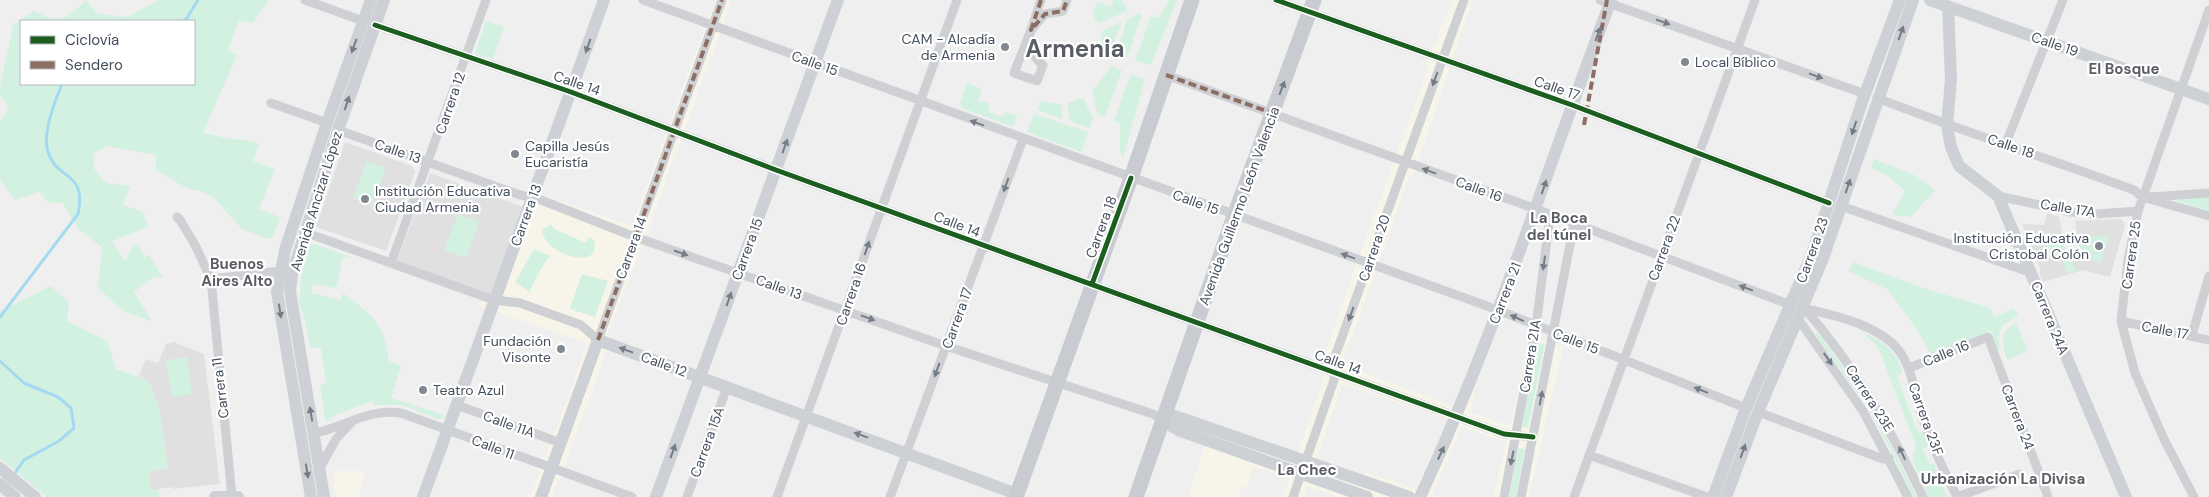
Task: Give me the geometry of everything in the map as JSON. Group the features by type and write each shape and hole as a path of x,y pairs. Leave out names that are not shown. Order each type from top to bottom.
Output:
{"main road":[{"name":"Carrera 18","path":"1020,496 1056,384 1131,178 1192,0"},
{"name":"Avenida Guillermo León Valencia","path":"1136,497 1234,216 1312,6"}],"street":[{"name":"Calle 14","path":"305,0 466,58 571,92 776,170 1457,418 1516,437 1533,437"},
{"name":"Avenida Ancizar López","path":"369,23 371,0"},
{"name":"Avenida Ancizar López","path":"311,497 277,292 280,271 285,250 369,23 384,0"},
{"name":"Carrera 12","path":"391,263 486,0"},
{"name":"Carrera 13","path":"423,497 604,0"},
{"name":"Calle 15","path":"643,0 1234,216 1498,310 1536,327 1624,359 1752,410 1883,459 1889,458"},
{"name":"Carrera 14","path":"541,497 722,0"},
{"name":"Carrera 15","path":"656,497 838,0"},
{"name":"Carrera 16","path":"777,497 808,416 881,207 957,0"},
{"path":"1041,0 1014,73 1037,81 1043,65 1030,49 1031,30 1041,17 1050,12 1062,11 1066,0"},
{"name":"Calle 17","path":"1276,0 1312,6 1442,60 1572,105 1835,204 2032,273"},
{"name":"Carrera 20","path":"1293,497 1334,380 1334,359 1464,0"},
{"name":"Carrera 22","path":"1574,497 1755,0"},
{"name":"Carrera 23","path":"1713,497 1797,307 1812,254 1835,204 1871,96 1900,0"},
{"name":"Carrera 23","path":"1871,96 1913,0"},
{"name":"Calle 19","path":"1930,0 2209,99"},
{"path":"2006,143 2048,42 2063,0"},
{"name":"Calle 18","path":"1607,1 1947,125 2006,143 2134,190 2142,197 2209,216"},
{"name":"Carrera 21","path":"1420,497 1457,418 1498,310 1536,209 1607,1"},
{"name":"Carrera 24A","path":"1948,7 1951,61 1947,125 1951,147 1959,166 1998,196 2126,497"},
{"name":"Carrera 25","path":"2194,497 2134,372 2122,321 2128,260 2138,211 2209,10"},
{"name":"Calle 16","path":"1166,75 1536,209 1797,307 1864,325 1892,343 1909,368 1988,336"},
{"path":"923,90 939,108"},
{"name":"Calle 13","path":"271,103 520,195 532,196 635,237 1056,384 1165,417"},
{"name":"Avenida Ancizar López","path":"324,497 315,433 290,291 294,265 332,127"},
{"name":"Carrera 17","path":"890,497 1023,139"},
{"path":"2142,197 2209,193"},
{"name":"Calle 17A","path":"1998,196 2071,212 2097,214 2138,211"},
{"name":"Carrera 21A","path":"1504,497 1536,327 1550,215"},
{"path":"177,217 194,243 211,279 280,271"},
{"name":"Carrera 21A","path":"1521,497 1574,224"},
{"name":"Calle 12","path":"304,232 494,300 520,303 580,325 598,340 907,452 1020,496"},
{"path":"2192,335 2209,276"},
{"name":"Carrera 11","path":"211,279 216,346 234,496"},
{"name":"Carrera 23","path":"1726,497 1752,410 1799,320 1797,307"},
{"name":"Carrera 23E","path":"1797,307 1820,326 1874,401 1923,497"},
{"name":"Carrera 23E","path":"1799,320 1864,412 1908,497"},
{"name":"Calle 17","path":"2122,321 2209,340"},
{"name":"Carrera 24","path":"1988,336 2048,497"},
{"name":"Carrera 23F","path":"1909,368 1912,387 1924,422 1957,497"},
{"name":"Carrera 15A","path":"687,497 727,387"},
{"name":"Calle 11A","path":"457,405 561,443"},
{"name":"Calle 11","path":"315,433 353,421 370,413 390,412 412,417 552,470 632,497"},
{"path":"1165,417 1304,468 1367,497"},
{"name":"Calle 11","path":"320,468 336,439 353,421"},
{"path":"1589,455 1707,497"},
{"path":"0,468 35,497"},
{"path":"1304,468 1409,497"},
{"path":"1957,497 2020,474"},
{"path":"0,484 15,497"},
{"path":"215,497 234,496"}],"shaded area":[{"path":"715,0 732,0 642,247 607,336 611,338 560,480 558,480 552,497 525,497 526,493 531,495 540,471 537,470 541,458 546,456 551,433 555,433 587,343 479,306 484,297 491,295 528,190 632,226"},
{"path":"1453,0 1473,0 1413,175 1409,177 1374,278 1341,364 1455,407 1463,388 1476,394 1470,412 1507,425 1511,423 1529,336 1563,347 1529,497 1494,497 1506,442 1465,428 1461,430 1432,494 1439,497 1338,497 1308,487 1304,497 1283,497 1290,477 1254,467 1247,488 1242,486 1238,497 1188,497 1205,446 1297,454 1325,374 1319,371 1428,69 1425,61 1432,47 1437,43 1439,31","holes":["1343,384 1448,420 1416,489 1365,472 1363,476 1321,461 1317,457"]},
{"name":"Institución Educativa Ciudad Armenia","path":"345,142 412,166 415,172 386,251 316,227"},
{"path":"430,173 523,207 491,295 397,261"},
{"name":"Institución Educativa Cristobal Colón","path":"2047,213 2059,217 2066,256 2080,253 2075,221 2121,219 2125,225 2110,277 2083,270 2043,282 2039,272 2041,271 2022,224 2044,225"},
{"path":"174,342 204,354 220,484 152,490 149,483 150,471 168,468 159,408 148,380 139,376 146,359 158,363 166,344"},
{"path":"333,471 366,471 358,497 335,497"}],"green space":[{"path":"86,0 98,14 128,17 159,0 269,0 253,23 239,20 228,50 237,55 203,133 259,144 253,161 275,169 259,209 280,217 273,237 267,239 242,229 213,197 200,191 186,188 156,170 156,155 107,146 93,154 94,169 106,183 130,186 123,205 143,212 148,227 112,241 125,262 132,248 138,244 144,257 149,255 163,278 153,277 134,292 152,321 123,311 98,288 102,247 78,229 63,203 49,203 39,192 15,200 0,180 0,121 9,107 0,96 0,87 13,25 20,20 20,85 195,85 195,20 20,20 34,11 56,19 73,12"},
{"path":"1114,0 1123,1 1127,11 1100,23 1097,22 1093,14 1097,2 1111,7"},
{"path":"1169,0 1177,0 1151,65 1135,61 1151,16 1158,18"},
{"path":"1140,13 1141,16 1127,58 1116,53 1127,20"},
{"path":"486,21 504,27 493,59 475,53"},
{"path":"1122,22 1110,52 1101,48 1102,31"},
{"path":"1112,66 1122,70 1105,117 1098,115 1092,91"},
{"path":"1131,74 1145,79 1123,158 1120,152 1120,124 1114,120"},
{"path":"967,83 982,89 978,100 990,104 988,112 1003,117 1005,112 1017,116 1013,127 962,108 960,104"},
{"path":"1083,98 1093,118 1090,128 1075,123 1070,119 1069,115 1068,103"},
{"path":"1041,101 1062,105 1062,119 1037,110"},
{"path":"1034,114 1088,132 1081,152 1027,132"},
{"path":"1874,159 1914,175 1935,190 1911,217 1892,215 1905,191 1887,175 1871,168"},
{"path":"367,161 386,168 372,204 353,198"},
{"path":"2209,197 2209,211 2176,201 2177,200"},
{"path":"458,214 479,222 466,258 444,250"},
{"path":"551,224 554,229 586,243 589,237 593,239 595,249 591,255 583,258 573,257 553,247 545,239 542,230"},
{"path":"2109,236 2101,263 2080,257 2071,259 2076,271 2067,273 2060,254 2051,257 2043,237 2063,239 2066,256 2080,253 2078,237"},
{"path":"311,243 354,258 343,257 336,288 313,284 311,293 341,300 343,293 370,315 384,337 389,361 401,366 391,398 444,415 443,418 438,419 402,405 372,405 375,400 338,414 326,422 320,385 326,383 321,347 311,348 299,303 302,273"},
{"path":"534,249 550,256 529,292 515,282"},
{"path":"1853,262 1923,288 1990,308 1994,317 2013,309 2019,315 2002,326 1998,337 2000,350 1998,350 1991,331 1931,354 1916,328 1887,289 1848,271"},
{"path":"582,274 608,281 595,317 570,309"},
{"path":"51,286 69,303 67,321 107,341 116,369 148,380 159,408 168,468 150,472 149,483 152,490 158,489 160,497 47,497 0,458 0,311"},
{"path":"2016,323 2027,349 2026,352 2007,360 2003,338 2006,330"},
{"path":"1818,332 1872,408 1917,497 1914,497 1870,410 1815,334"},
{"path":"1863,333 1882,343 1898,359 1902,372 1897,377 1917,430 1923,434 1928,446 1923,449 1930,465 1934,463 1947,497 1929,497 1912,459 1916,446 1878,347"},
{"path":"1538,343 1545,344 1528,428 1522,427"},
{"path":"187,357 192,394 172,397 166,360"},
{"path":"1518,448 1525,449 1516,497 1509,497"}],"waterway":[{"path":"184,20 198,0"},
{"path":"0,317 78,214 79,190 75,183 58,168 48,152 48,126 62,85"},
{"path":"0,361 24,383 58,397 71,408 74,428 59,441 24,460 13,476"}],"marked path":[{"path":"598,340 722,0"},
{"path":"1041,0 1031,30 1045,14 1063,11 1067,0"},
{"path":"1584,125 1607,0"},
{"path":"1166,75 1272,113"}],"cycle path":[{"path":"1276,0 1572,105 1829,203"},
{"path":"375,25 571,92 776,170 1504,434 1533,437"},
{"path":"1092,284 1131,178"}],"place":[{"name":"CAM - Alcadía de Armenia","path":"1005,47"},
{"name":"Local Bíblico","path":"1685,62"},
{"name":"Capilla Jesús Eucaristía","path":"515,154"},
{"name":"Institución Educativa Ciudad Armenia","path":"365,199"},
{"name":"Institución Educativa Cristobal Colón","path":"2099,246"},
{"name":"Fundación Visonte","path":"561,349"},
{"name":"Teatro Azul","path":"423,390"}],"district":[{"name":"Armenia","path":"1075,48"},
{"name":"El Bosque","path":"2124,69"},
{"name":"La Boca del túnel","path":"1559,226"},
{"name":"Buenos Aires Alto","path":"237,272"},
{"name":"La Chec","path":"1307,470"},
{"name":"Urbanización La Divisa","path":"2003,479"}]}
